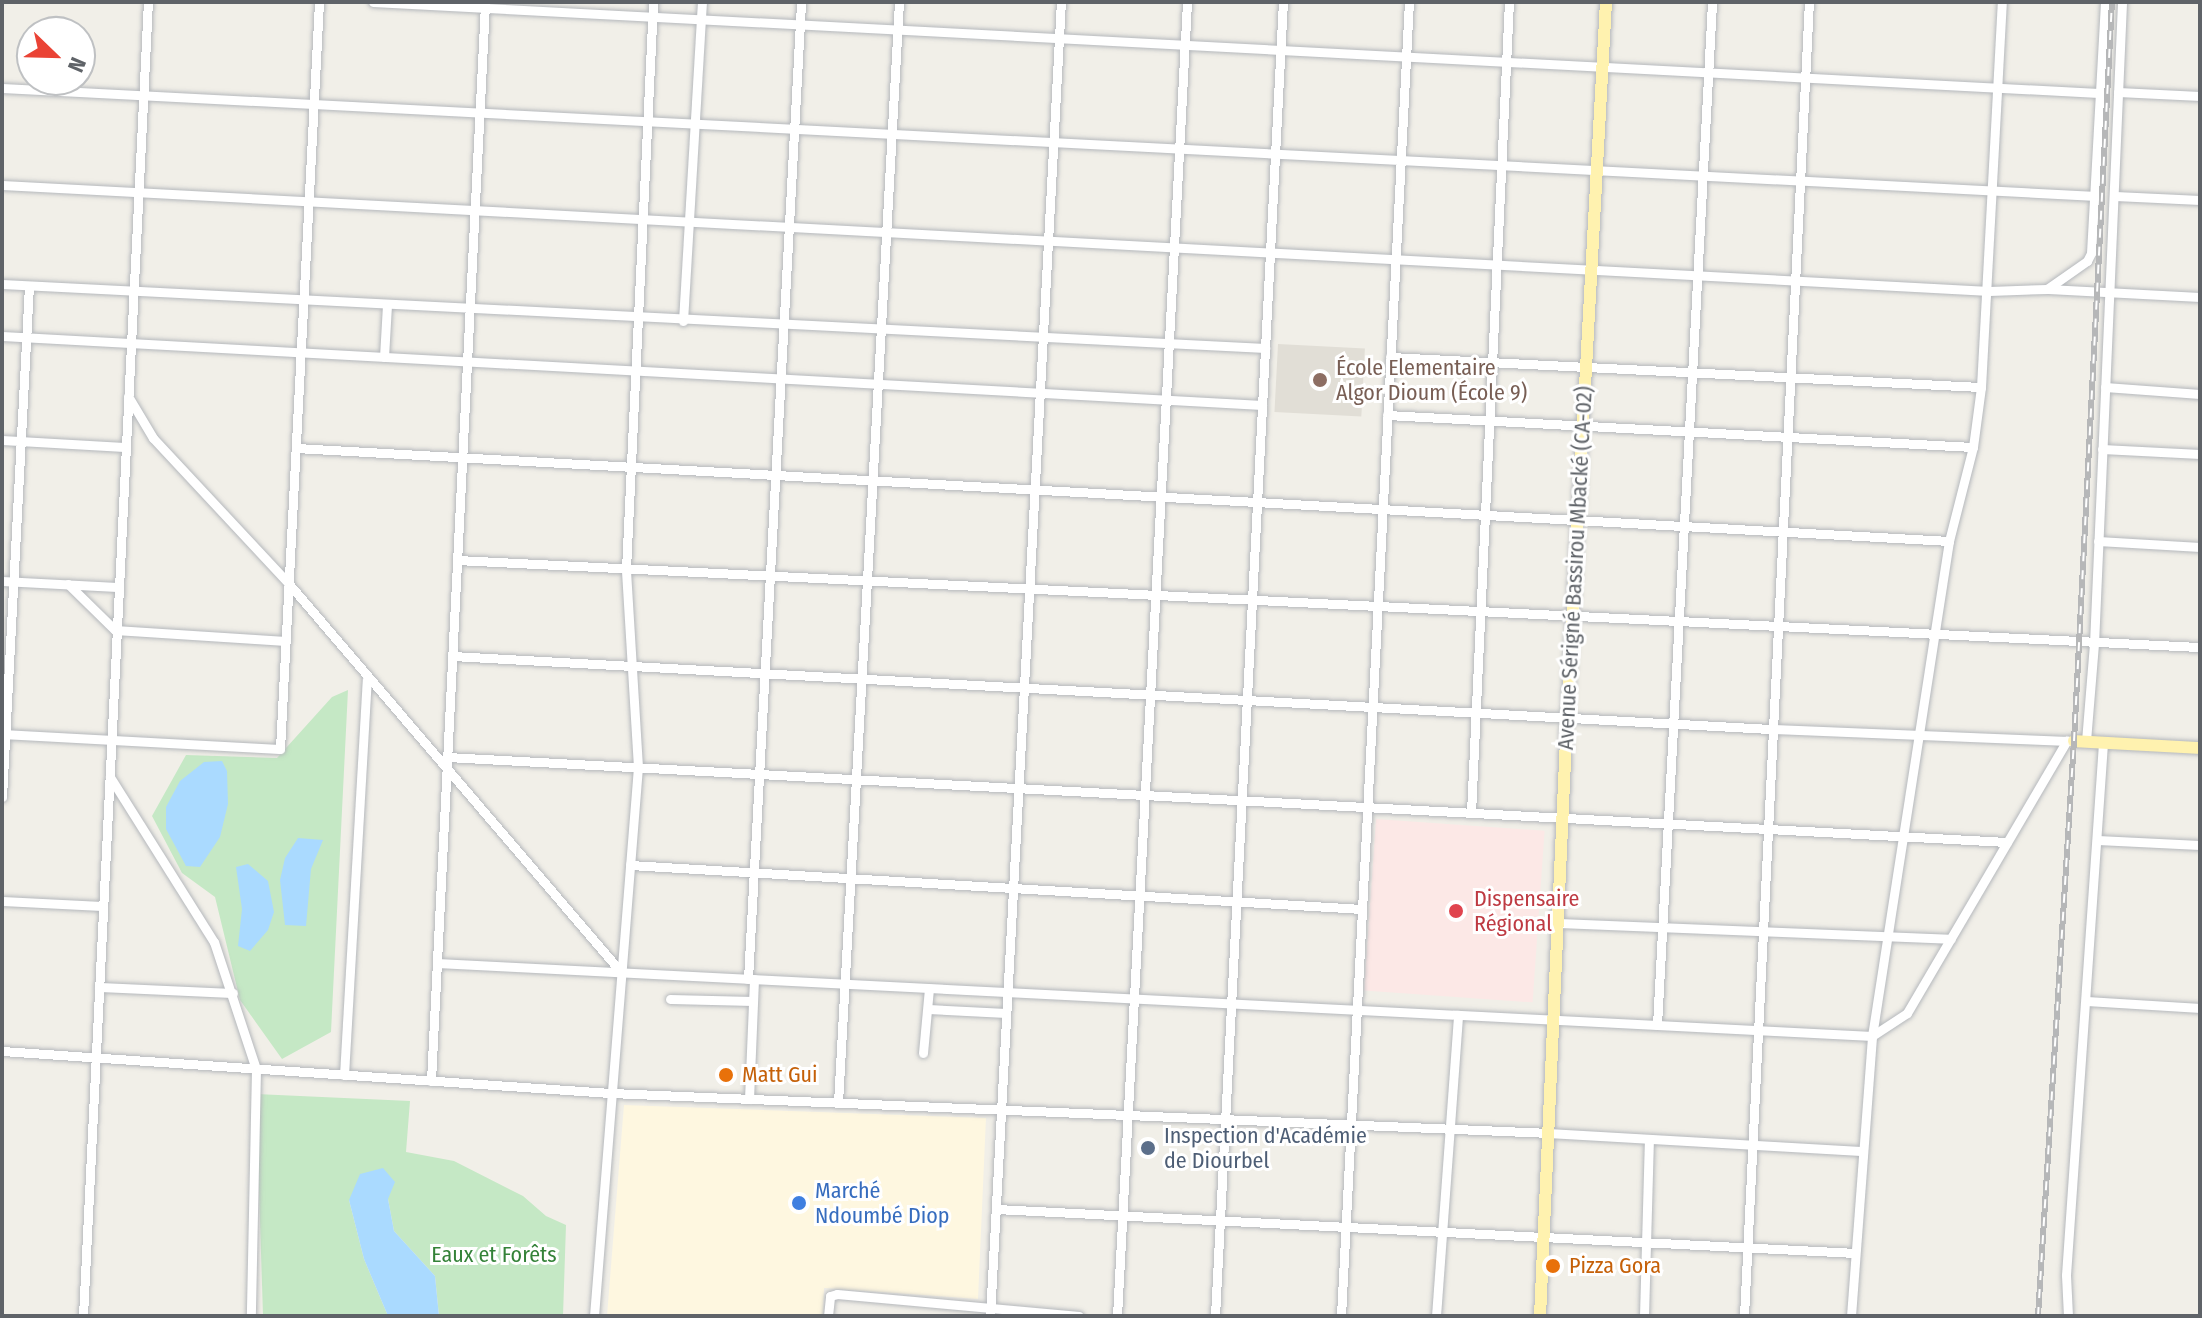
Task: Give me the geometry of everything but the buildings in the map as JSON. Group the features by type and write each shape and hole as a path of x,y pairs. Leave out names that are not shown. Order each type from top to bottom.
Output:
{"main road":[{"name":"Avenue Sérigné Bassirou Mbacké (CA-02)","path":"1540,1316 1567,717 1606,2"},
{"path":"2076,741 2200,748"}],"street":[{"path":"83,1316 126,393 148,2"},
{"path":"4,734 280,749 319,2"},
{"path":"373,2 485,5 897,31 2099,93"},
{"path":"594,1316 638,767 629,667 626,569 653,2"},
{"path":"683,321 702,2"},
{"path":"749,1099 753,875 801,2"},
{"path":"838,1103 899,2"},
{"path":"990,1311 1061,2"},
{"path":"1117,1316 1187,2"},
{"path":"1215,1316 1283,2"},
{"path":"1341,1316 1409,2"},
{"path":"1471,813 1509,2"},
{"path":"1657,1025 1712,2"},
{"path":"1744,1316 1809,2"},
{"path":"1851,1316 1860,1151 1872,1036 1949,541 1973,447 1981,387 1989,291 2002,2"},
{"path":"2047,289 2087,261 2091,253 2105,2"},
{"path":"437,963 1872,1036 1907,1013 2007,842 2076,741 2094,644 2122,2"},
{"path":"431,1081 485,5"},
{"path":"2,88 1400,163 2096,196"},
{"path":"2118,92 2200,96"},
{"path":"2,185 1989,291 2047,289 2200,297"},
{"path":"2115,196 2200,200"},
{"path":"2,284 880,331 1265,348"},
{"path":"2,797 7,581 20,441 29,286"},
{"path":"384,357 387,305"},
{"path":"2,336 1262,405"},
{"path":"1390,357 1981,387"},
{"path":"2105,387 2200,394"},
{"path":"126,393 153,438 289,584 367,680 621,972"},
{"path":"1387,415 1973,447"},
{"path":"2,440 124,447"},
{"path":"296,448 1949,541"},
{"path":"2102,449 2200,454"},
{"path":"2098,541 2200,547"},
{"path":"457,560 2200,647"},
{"path":"7,581 117,587"},
{"path":"68,584 115,630 286,641"},
{"path":"452,656 1772,729 2076,741"},
{"path":"344,1075 367,680"},
{"path":"2068,1316 2066,1275 2103,743"},
{"path":"447,757 2007,842"},
{"path":"110,777 194,904 214,942 256,1069 251,1316"},
{"path":"2097,840 2200,845"},
{"path":"630,865 850,881 1362,909"},
{"path":"2,901 102,906"},
{"path":"1557,923 1951,939"},
{"path":"99,987 233,993"},
{"path":"923,1053 929,988"},
{"path":"670,999 753,1001"},
{"path":"2087,1001 2200,1008"},
{"path":"928,1009 1006,1013"},
{"path":"1436,1316 1458,1015"},
{"path":"2,1051 611,1093 1548,1133 1860,1151"},
{"path":"1644,1316 1649,1140"},
{"path":"996,1209 1855,1253"},
{"path":"828,1316 830,1296 837,1294 990,1311 1079,1316"}],"shaded area":[{"name":"École Elementaire Algor Dioum (École 9)","path":"1278,344 1365,349 1361,416 1274,412"},
{"name":"Dispensaire Régional","path":"1376,819 1545,831 1533,1002 1364,991"},
{"name":"Marché Ndoumbé Diop","path":"624,1105 986,1118 978,1299 824,1288 823,1316 607,1316"}],"green space":[{"path":"348,690 331,1032 282,1059 240,1000 215,897 182,873 152,816 186,755 277,758 332,697"},
{"name":"Eaux et Forêts","path":"256,1094 410,1101 406,1152 454,1161 523,1196 546,1216 566,1225 563,1316 439,1316 435,1276 394,1231 388,1199 349,1200 364,1259 388,1316 263,1316"}],"water":[{"path":"222,761 227,771 228,804 220,837 200,867 186,866 166,829 166,807 180,781 204,762"},
{"path":"298,838 323,840 311,869 306,926 285,925 280,880 285,858"},
{"path":"248,864 268,881 274,912 268,930 250,951 238,946 242,909 236,867"},
{"path":"383,1168 395,1182 388,1199 394,1231 435,1276 439,1316 388,1316 364,1259 349,1200 360,1174"}],"railway":[{"path":"2038,1316 2074,741 2112,2"}],"place":[{"name":"École Elementaire Algor Dioum (École 9)","path":"1320,380"},
{"name":"Dispensaire Régional","path":"1456,911"},
{"name":"Matt Gui","path":"726,1075"},
{"name":"Inspection d'Académie de Diourbel","path":"1148,1148"},
{"name":"Marché Ndoumbé Diop","path":"799,1203"},
{"name":"Pizza Gora","path":"1553,1266"}]}
